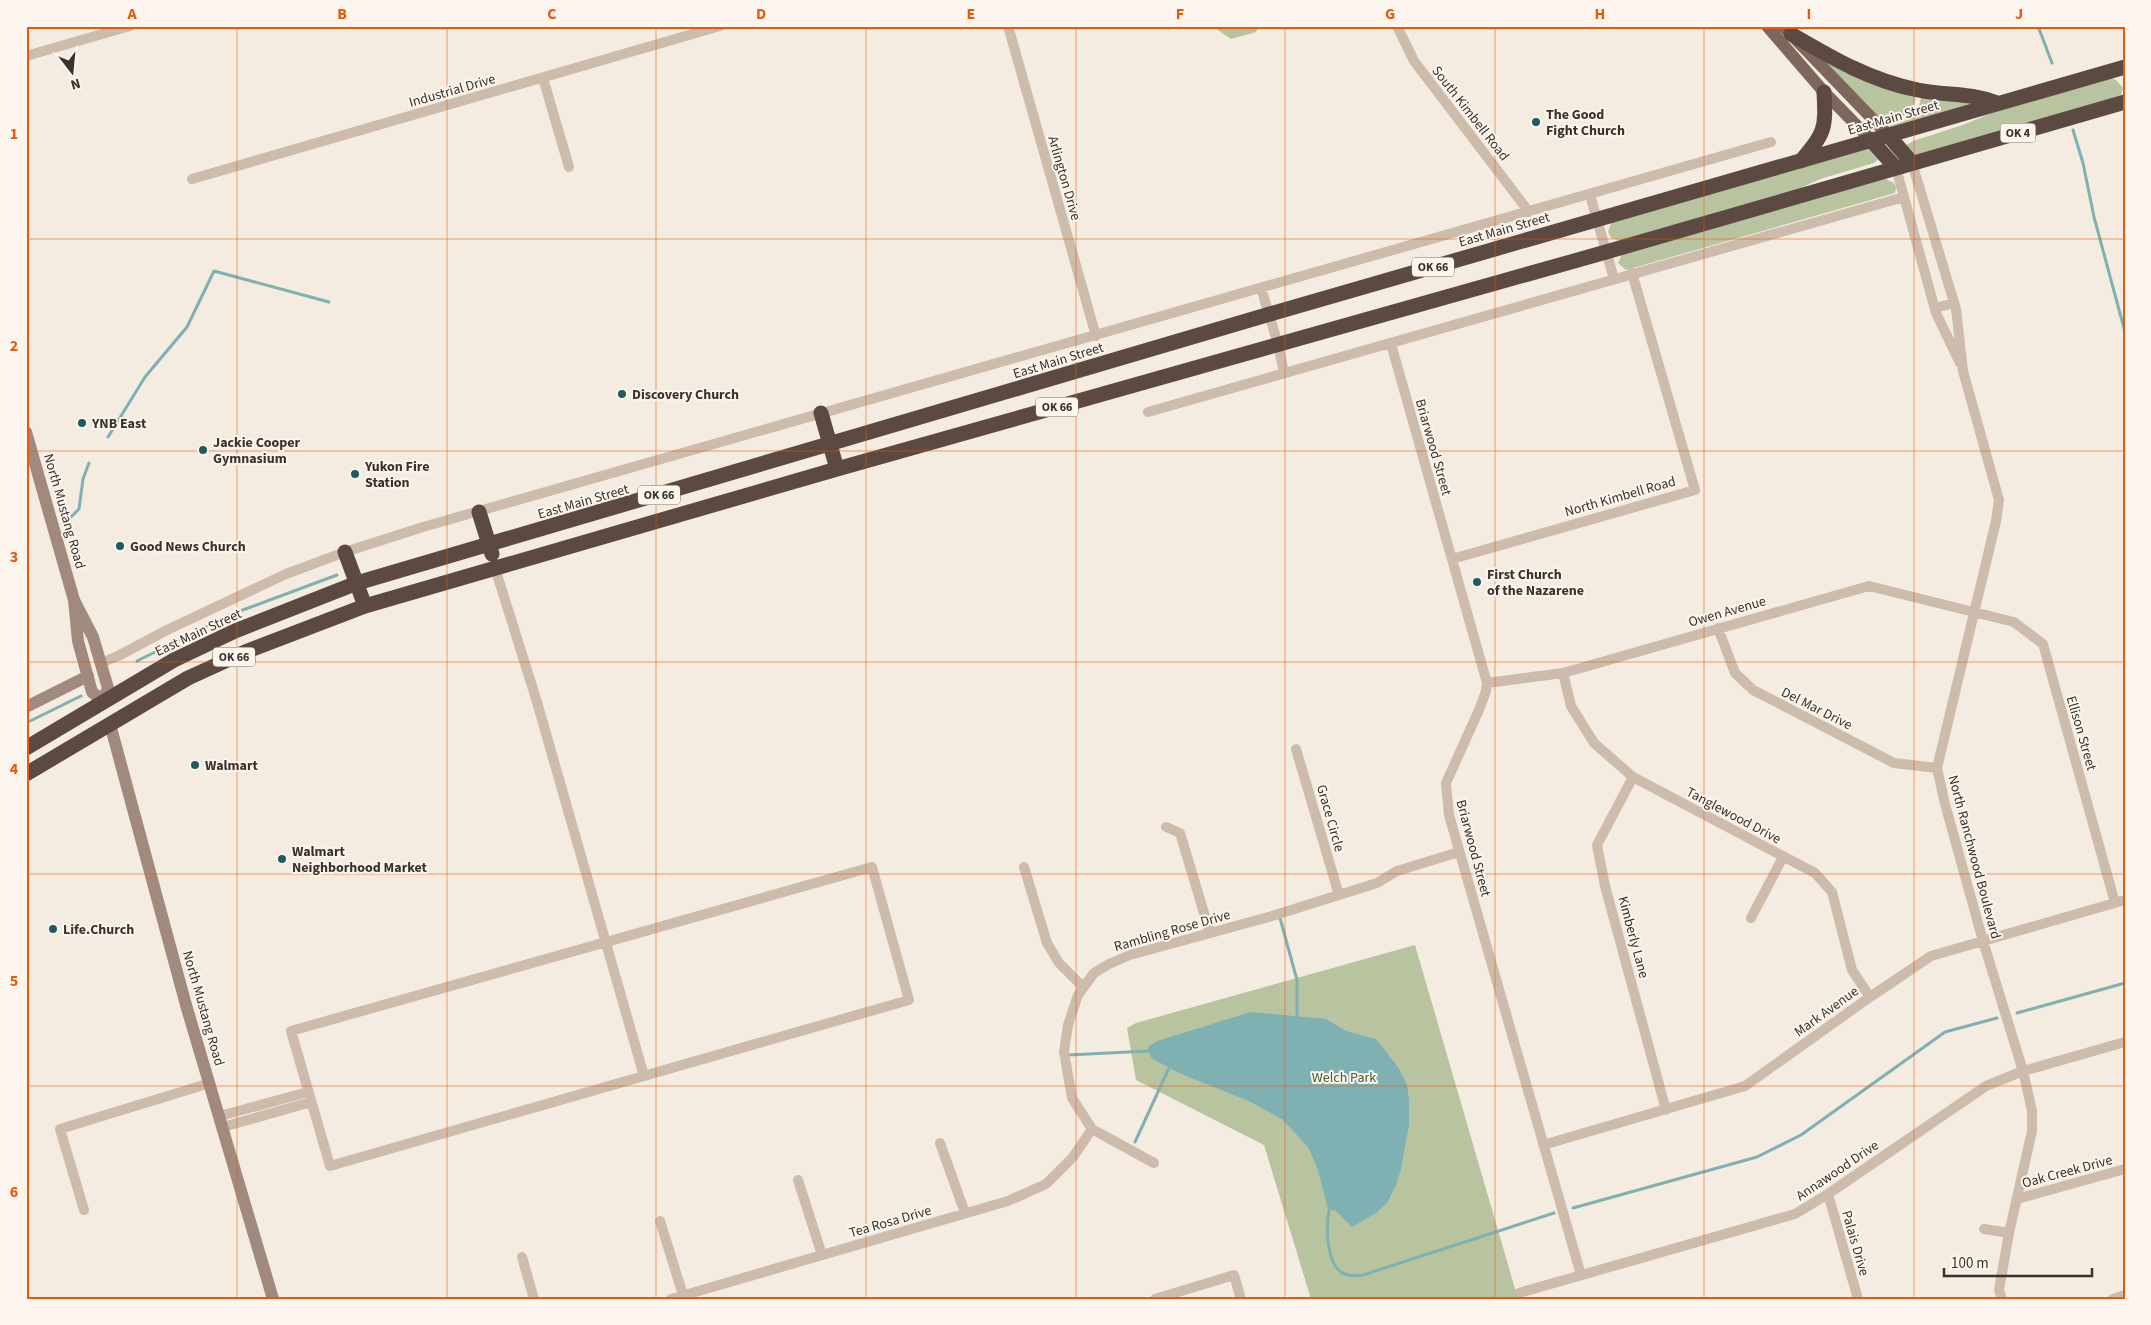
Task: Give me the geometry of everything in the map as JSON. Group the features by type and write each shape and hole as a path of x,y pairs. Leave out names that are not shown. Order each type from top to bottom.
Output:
{"highway":[{"name":"OK 4","path":"1787,30 1845,66 1889,84 1920,91 1980,96 1997,103"},
{"name":"East Main Street","path":"26,748 174,660 235,631 357,583 489,546 1270,314 1997,103 2124,70"},
{"path":"1801,161 1817,142 1824,128 1824,92"},
{"name":"OK 4","path":"1896,168 2125,102"},
{"path":"1888,135 1912,163"},
{"path":"1871,140 1896,168"},
{"name":"OK 66","path":"26,774 188,678 245,652 365,606 1896,168"},
{"path":"821,413 837,470"},
{"path":"480,512 496,568"},
{"path":"345,552 365,606"},
{"path":"103,701 110,724"}],"main road":[{"path":"1767,26 1824,92 1871,140"},
{"path":"1787,30 1888,135"}],"street":[{"path":"26,56 130,26"},
{"name":"Industrial Drive","path":"192,179 720,26"},
{"name":"Arlington Drive","path":"1008,26 1096,336"},
{"name":"South Kimbell Road","path":"1397,26 1414,61 1529,212"},
{"path":"543,78 568,166"},
{"name":"East Main Street","path":"101,663 286,574 345,552 423,527 1590,196 1771,142"},
{"name":"North Ranchwood Boulevard","path":"1912,163 1954,303 1964,371 1999,500 1996,521 1938,768 1945,804 1983,941 2023,1071 2033,1120 1999,1290 2002,1299"},
{"name":"North Ranchwood Boulevard","path":"1896,168 1935,308 1964,371"},
{"path":"1590,196 1614,279"},
{"path":"1148,412 1904,197"},
{"path":"1920,254 1937,248"},
{"name":"North Kimbell Road","path":"1452,559 1695,490 1632,273"},
{"path":"1261,288 1270,314 1284,373"},
{"path":"1935,308 1954,303"},
{"name":"Briarwood Street","path":"1391,344 1487,683 1480,710 1446,783 1448,810 1581,1275"},
{"name":"North Mustang Road","path":"26,432 74,600 78,641 92,692 103,701 108,688 101,663 93,637 74,600"},
{"path":"496,568 537,702 644,1076"},
{"name":"Owen Avenue","path":"1487,683 1563,673 1869,586 1974,613"},
{"name":"Ellison Street","path":"1974,613 2014,622 2043,644 2120,902"},
{"name":"Del Mar Drive","path":"1718,628 1735,674 1753,690 1894,763 1938,768"},
{"name":"Tanglewood Drive","path":"1563,673 1571,706 1594,743 1634,777 1815,873 1832,892 1852,970 1870,997"},
{"path":"26,707 88,676"},
{"name":"North Mustang Road","path":"110,724 186,1006 273,1299"},
{"name":"Grace Circle","path":"1296,749 1339,895"},
{"name":"Kimberly Lane","path":"1634,777 1597,845 1606,886 1666,1110"},
{"path":"1166,827 1180,833 1210,933"},
{"name":"Rambling Rose Drive","path":"1154,1163 1092,1129 1072,1098 1064,1052 1078,995 1094,973 1130,955 1339,895 1377,883 1397,870 1459,852"},
{"path":"1751,918 1783,857"},
{"path":"872,866 909,1000 644,1076 330,1166 291,1031 872,866"},
{"path":"1024,868 1047,943 1059,963 1084,987"},
{"name":"Mark Avenue","path":"1543,1145 1745,1086 1931,956 2120,902"},
{"name":"Annawood Drive","path":"1519,1293 1778,1220 1802,1211 1986,1086 2023,1071 2125,1042"},
{"path":"84,1210 60,1129 210,1083"},
{"path":"221,1121 310,1097"},
{"name":"Tea Rosa Drive","path":"671,1299 1008,1201 1046,1184 1073,1158 1092,1129"},
{"path":"940,1143 965,1213"},
{"name":"Oak Creek Drive","path":"2017,1199 2125,1169"},
{"path":"798,1180 822,1255"},
{"name":"Palais Drive","path":"1828,1194 1858,1299"},
{"path":"660,1221 683,1295"},
{"path":"1984,1229 2009,1233"},
{"path":"522,1257 534,1299"},
{"path":"1155,1299 1234,1275 1241,1299"},
{"path":"2112,1299 2125,1295"}],"green space":[{"path":"1212,26 1259,26 1256,32 1231,39"},
{"path":"1818,56 1916,95 1915,103 1905,115 1881,122"},
{"path":"2110,78 2116,80 2123,88 2120,98 1920,156 1912,154 1905,146 1913,141 1963,125 1994,112"},
{"path":"1921,95 1980,103 1889,129 1886,127 1911,118 1918,110"},
{"path":"1869,148 1881,157 1874,163 1820,179 1788,194 1622,241 1611,238 1608,232 1611,223 1617,220"},
{"path":"1884,178 1894,183 1896,187 1895,193 1626,270 1618,263 1623,252"},
{"name":"Welch Park","path":"1415,945 1518,1299 1311,1299 1264,1145 1136,1080 1127,1028 1136,1023"}],"water":[{"path":"1251,1012 1326,1019 1346,1031 1376,1039 1398,1067 1407,1085 1409,1125 1396,1185 1387,1203 1376,1213 1352,1227 1336,1211 1328,1209 1318,1170 1308,1147 1282,1119 1249,1101 1179,1073 1151,1058 1148,1047 1157,1041"}],"waterway":[{"path":"2038,26 2052,63"},
{"path":"2073,130 2125,332"},
{"path":"108,437 145,377 187,327 214,271 329,302"},
{"path":"69,519 79,509 83,479 89,463"},
{"path":"137,661 232,614 337,575"},
{"path":"26,723 81,696"},
{"path":"1280,918 1297,980 1297,1017"},
{"path":"2017,1013 2125,983"},
{"path":"1573,1208 1757,1157 1801,1135 1945,1032 1997,1018"},
{"path":"1068,1055 1149,1051"},
{"path":"1135,1142 1169,1068"},
{"path":"1330,1205 1328,1245 1334,1264 1340,1271 1348,1275 1363,1275 1554,1213"}],"place":[{"name":"The Good Fight Church","path":"1536,122"},
{"name":"Discovery Church","path":"622,394"},
{"name":"YNB East","path":"82,423"},
{"name":"Jackie Cooper Gymnasium","path":"203,450"},
{"name":"Yukon Fire Station","path":"355,474"},
{"name":"Good News Church","path":"120,546"},
{"name":"First Church of the Nazarene","path":"1477,582"},
{"name":"Walmart","path":"195,765"},
{"name":"Walmart Neighborhood Market","path":"282,859"},
{"name":"Life.Church","path":"53,929"}]}
